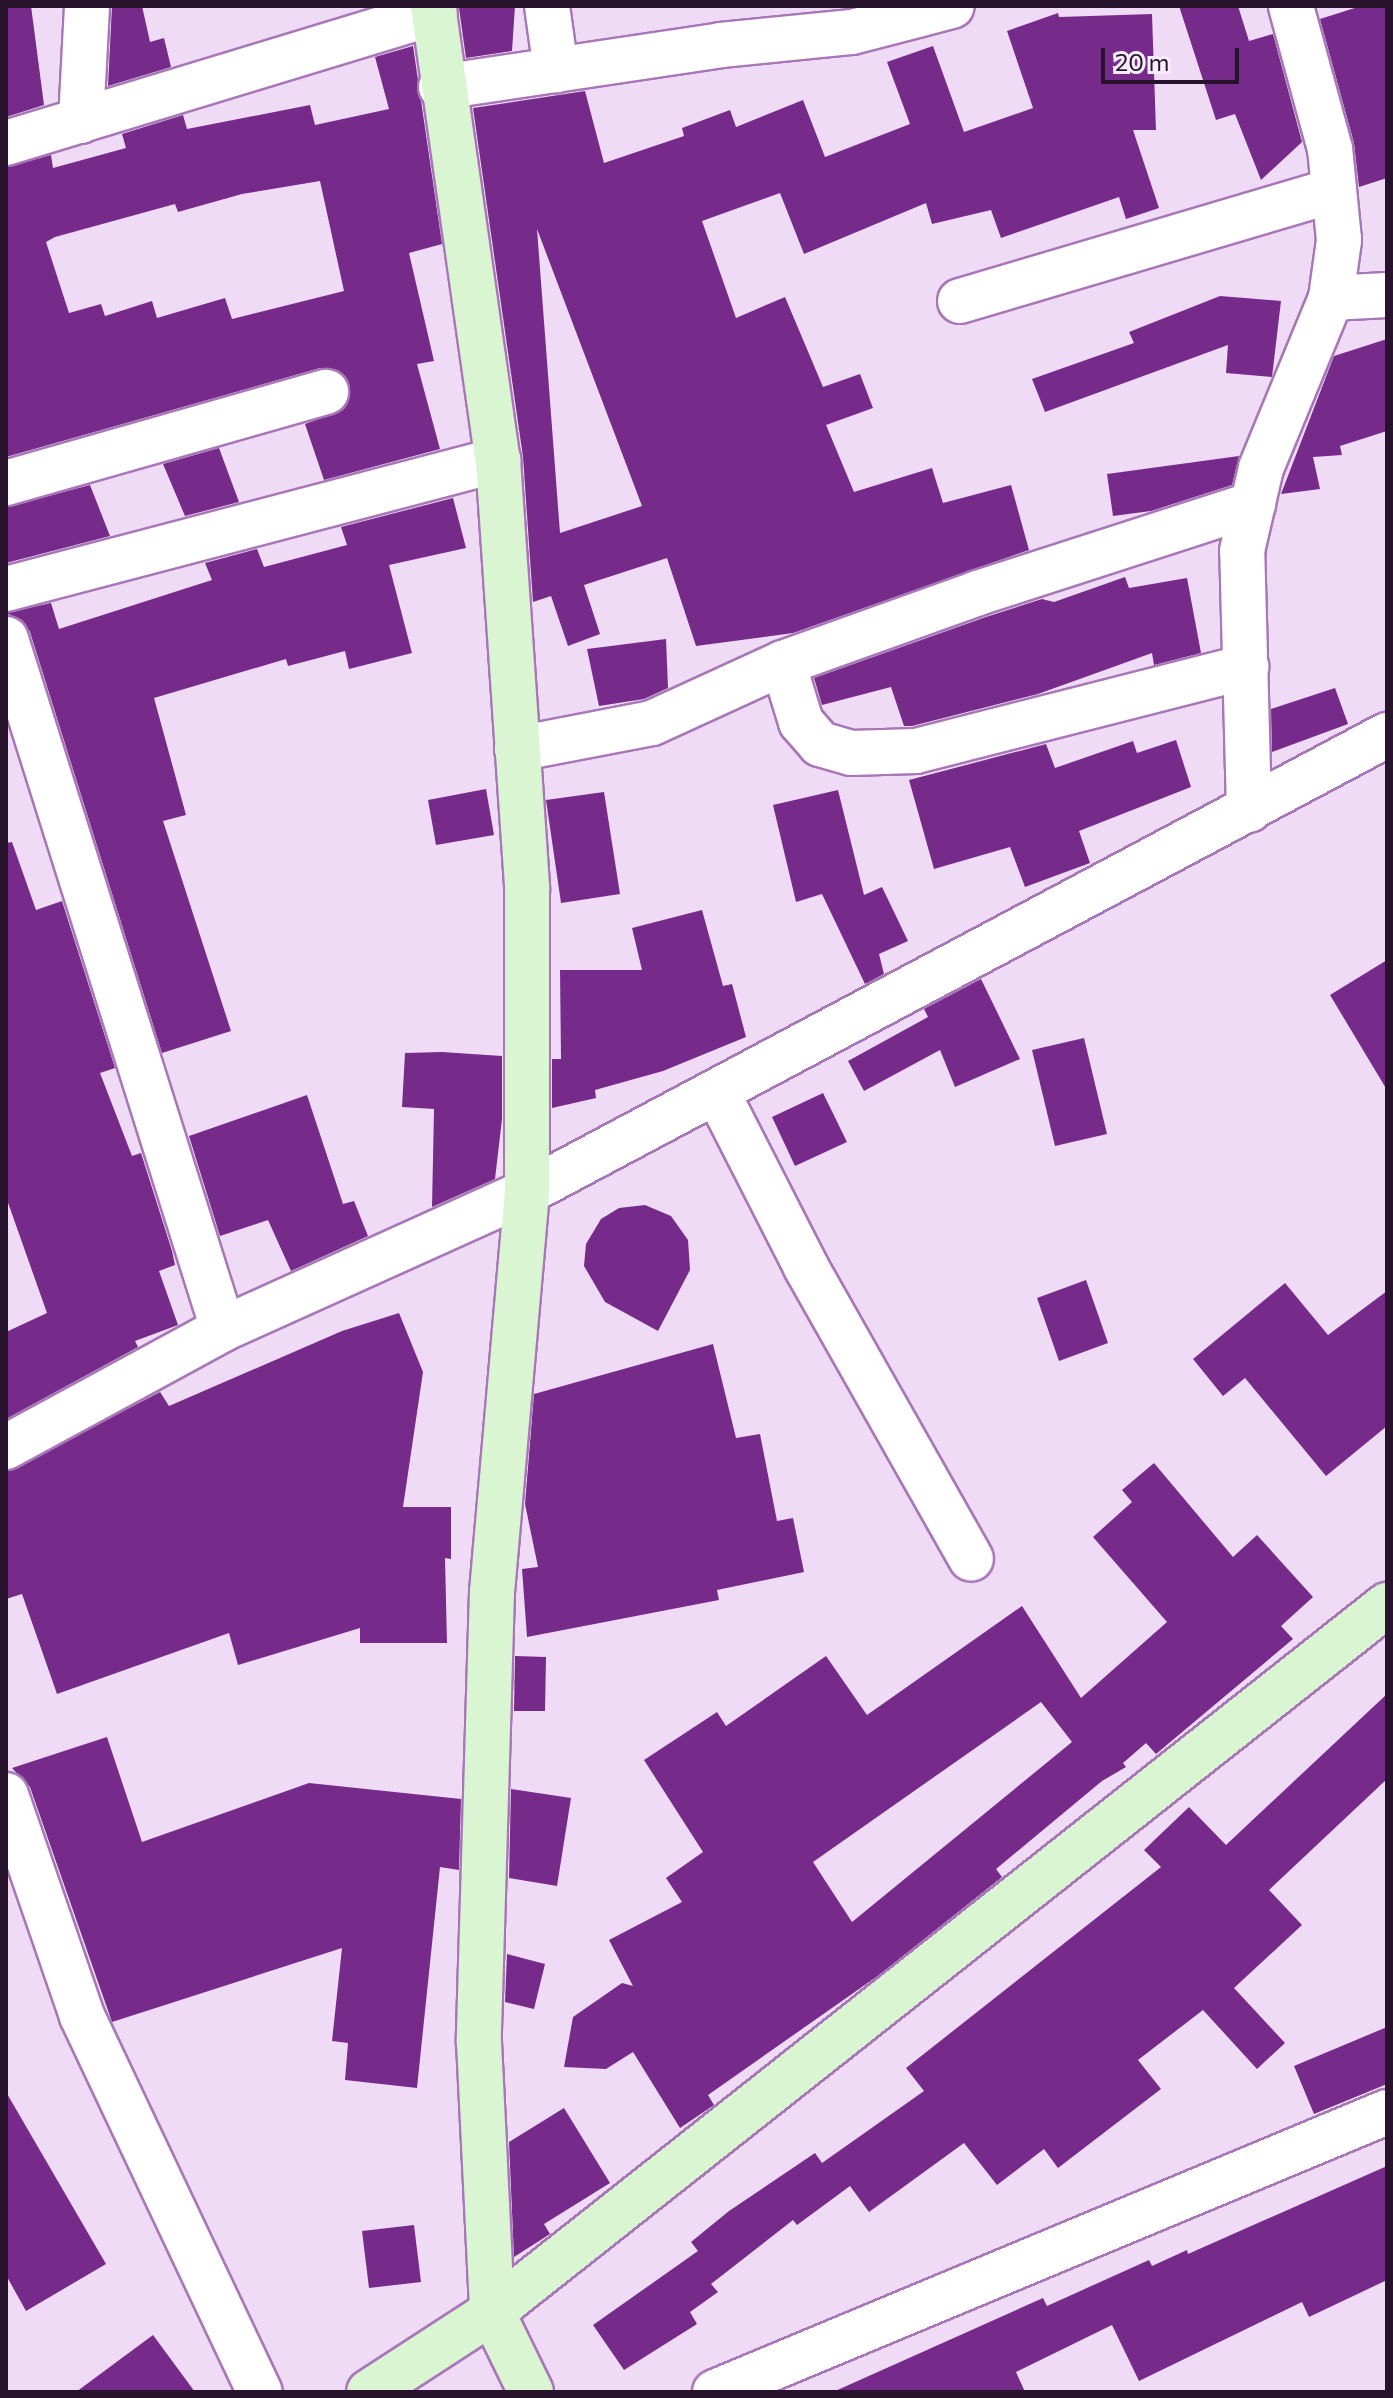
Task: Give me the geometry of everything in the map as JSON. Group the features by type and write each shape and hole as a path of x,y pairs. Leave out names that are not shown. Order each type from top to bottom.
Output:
{"street":[{"path":"81,121 87,6"},
{"path":"547,6 556,70"},
{"path":"441,87 852,32 952,6"},
{"path":"1249,810 1242,551 1261,468 1331,298 1339,240 1330,149 1291,6"},
{"path":"6,143 434,9 441,87 498,460 527,890 527,1192 491,1607 479,2042 492,2312 531,2392"},
{"path":"960,301 1334,190"},
{"path":"1331,298 1387,295"},
{"path":"6,483 326,392"},
{"path":"6,589 498,460"},
{"path":"517,749 652,723 783,663 1088,556 1253,504"},
{"path":"6,639 223,1329"},
{"path":"783,663 801,722 820,744 851,753 916,751 1246,667"},
{"path":"6,1447 223,1329 527,1192 1387,735"},
{"path":"717,1092 806,1267 971,1559"},
{"path":"369,2392 492,2312 1387,1605"},
{"path":"6,1795 82,2016 260,2392"},
{"path":"715,2392 1387,2112"}],"building":[{"path":"6,6 31,6 44,105 6,117"},
{"path":"112,6 142,6 150,42 164,38 171,67 108,86"},
{"path":"515,6 512,51 466,58 459,8"},
{"path":"1179,6 1238,6 1249,41 1273,34 1302,142 1261,180 1235,114 1216,120"},
{"path":"1361,6 1387,6 1387,178 1359,187 1354,143 1320,19"},
{"path":"1058,13 1059,17 1152,14 1156,130 1133,130 1159,208 1126,219 1119,197 1001,238 991,210 932,224 926,203 804,254 780,193 702,221 736,318 785,297 823,387 860,374 873,408 826,425 854,492 932,468 943,503 1011,485 1029,550 793,633 696,646 667,558 584,585 600,634 568,646 551,596 533,602 523,457 473,108 585,91 604,163 684,136 682,128 730,110 736,127 803,100 825,157 910,124 887,62 933,46 964,132 1033,108 1007,31","holes":["537,229 642,506 560,533"]},
{"path":"413,46 442,244 409,253 434,361 417,364 440,449 324,480 305,424 343,410 350,386 343,374 320,368 6,457 6,167 51,155 53,168 126,148 122,134 183,115 187,129 310,105 315,125 389,109 375,57","holes":["320,181 344,291 232,319 225,298 157,318 152,301 105,316 101,304 69,313 46,242 175,204 178,212 242,194"]},
{"path":"1220,296 1281,301 1272,377 1226,373 1228,345 1045,412 1032,379 1134,343 1129,332"},
{"path":"1387,339 1387,431 1340,446 1342,455 1313,457 1320,489 1281,494 1334,356"},
{"path":"219,448 239,502 185,516 163,464"},
{"path":"1239,456 1232,485 1151,511 1113,516 1107,474"},
{"path":"90,485 110,536 6,563 6,507"},
{"path":"453,498 466,548 389,565 412,653 349,669 345,651 288,666 286,659 154,698 186,815 163,821 231,1031 162,1053 30,632 22,620 6,613 51,603 59,629 212,580 205,563 257,549 264,567 347,545 341,527"},
{"path":"1125,577 1129,588 1187,578 1201,653 1154,665 1152,653 1038,694 912,726 904,726 891,687 822,705 814,678 986,617 1042,599 1054,602"},
{"path":"666,639 668,688 644,699 599,706 587,649"},
{"path":"1335,688 1348,724 1272,752 1271,709"},
{"path":"1176,740 1191,787 1079,831 1090,863 1025,887 1010,847 934,869 909,780 1046,744 1055,768 1133,741 1137,753"},
{"path":"486,789 494,835 436,845 428,800"},
{"path":"838,790 864,895 882,887 908,941 879,954 884,974 865,984 822,894 796,902 773,805"},
{"path":"604,792 620,894 561,903 546,800"},
{"path":"12,842 36,910 62,901 115,1068 100,1073 132,1156 141,1153 172,1251 175,1265 159,1271 178,1325 135,1341 138,1347 6,1419 6,1332 47,1313 6,1197 6,843"},
{"path":"702,910 723,986 732,984 746,1037 663,1071 595,1090 596,1098 552,1108 552,1059 561,1059 560,970 642,970 632,928"},
{"path":"1387,960 1387,1090 1330,995"},
{"path":"981,979 1020,1059 955,1087 940,1050 864,1091 848,1061 928,1017 924,1009"},
{"path":"1084,1038 1107,1134 1055,1146 1032,1050"},
{"path":"405,1053 502,1056 502,1119 495,1179 432,1207 434,1109 402,1107"},
{"path":"823,1093 847,1142 795,1166 772,1117"},
{"path":"307,1095 343,1204 354,1201 368,1236 291,1271 268,1220 220,1236 189,1136"},
{"path":"645,1205 671,1216 688,1240 690,1270 658,1331 605,1302 584,1266 586,1244 601,1219 619,1208"},
{"path":"1086,1280 1108,1343 1059,1361 1037,1298"},
{"path":"1285,1283 1328,1335 1387,1291 1387,1426 1326,1476 1245,1378 1223,1396 1193,1359"},
{"path":"399,1313 423,1372 403,1507 451,1507 451,1559 445,1558 447,1643 360,1643 360,1628 238,1665 229,1633 57,1694 22,1594 6,1599 6,1472 160,1392 169,1406 342,1331"},
{"path":"713,1344 736,1438 760,1434 777,1521 793,1518 804,1572 717,1590 719,1600 527,1637 522,1569 538,1567 525,1504 534,1394"},
{"path":"1154,1463 1233,1557 1257,1535 1313,1597 1281,1626 1293,1639 1156,1754 1146,1743 1123,1763 1126,1767 1102,1781 996,1869 1002,1877 879,1975 708,2095 714,2105 680,2128 633,2052 606,2069 564,2067 573,2017 622,1983 633,1986 609,1940 682,1902 666,1878 703,1852 644,1760 717,1712 726,1726 826,1656 867,1715 1022,1606 1081,1698 1167,1622 1093,1537 1132,1502 1122,1490","holes":["1041,1702 1072,1742 852,1922 813,1862"]},
{"path":"515,1656 546,1657 545,1711 514,1711"},
{"path":"1387,1694 1387,1779 1269,1890 1302,1925 1234,1988 1285,2043 1257,2069 1203,2010 1138,2060 1161,2089 1058,2168 1044,2149 997,2185 964,2143 869,2212 850,2186 797,2225 793,2220 711,2284 718,2292 690,2312 697,2324 624,2370 593,2325 698,2251 691,2242 729,2211 815,2153 822,2163 924,2091 906,2068 1161,1867 1144,1850 1189,1807 1226,1845"},
{"path":"107,1737 142,1842 309,1783 461,1799 459,1870 440,1867 417,2088 345,2080 348,2043 332,2041 342,1948 112,2022 30,1787 12,1768"},
{"path":"511,1789 571,1798 557,1886 509,1878"},
{"path":"507,1954 545,1964 534,2009 505,2002"},
{"path":"1387,2027 1387,2084 1314,2114 1294,2066"},
{"path":"6,2092 106,2264 26,2311 6,2275"},
{"path":"564,2108 610,2183 544,2224 550,2234 514,2257 509,2142"},
{"path":"1387,2166 1387,2280 1309,2317 1302,2302 1139,2381 1112,2325 1016,2372 1025,2392 833,2392 1043,2298 1047,2306 1149,2260 1152,2266 1187,2250 1188,2254"},
{"path":"414,2225 421,2282 369,2288 362,2231"},
{"path":"153,2335 195,2392 76,2392"}]}
